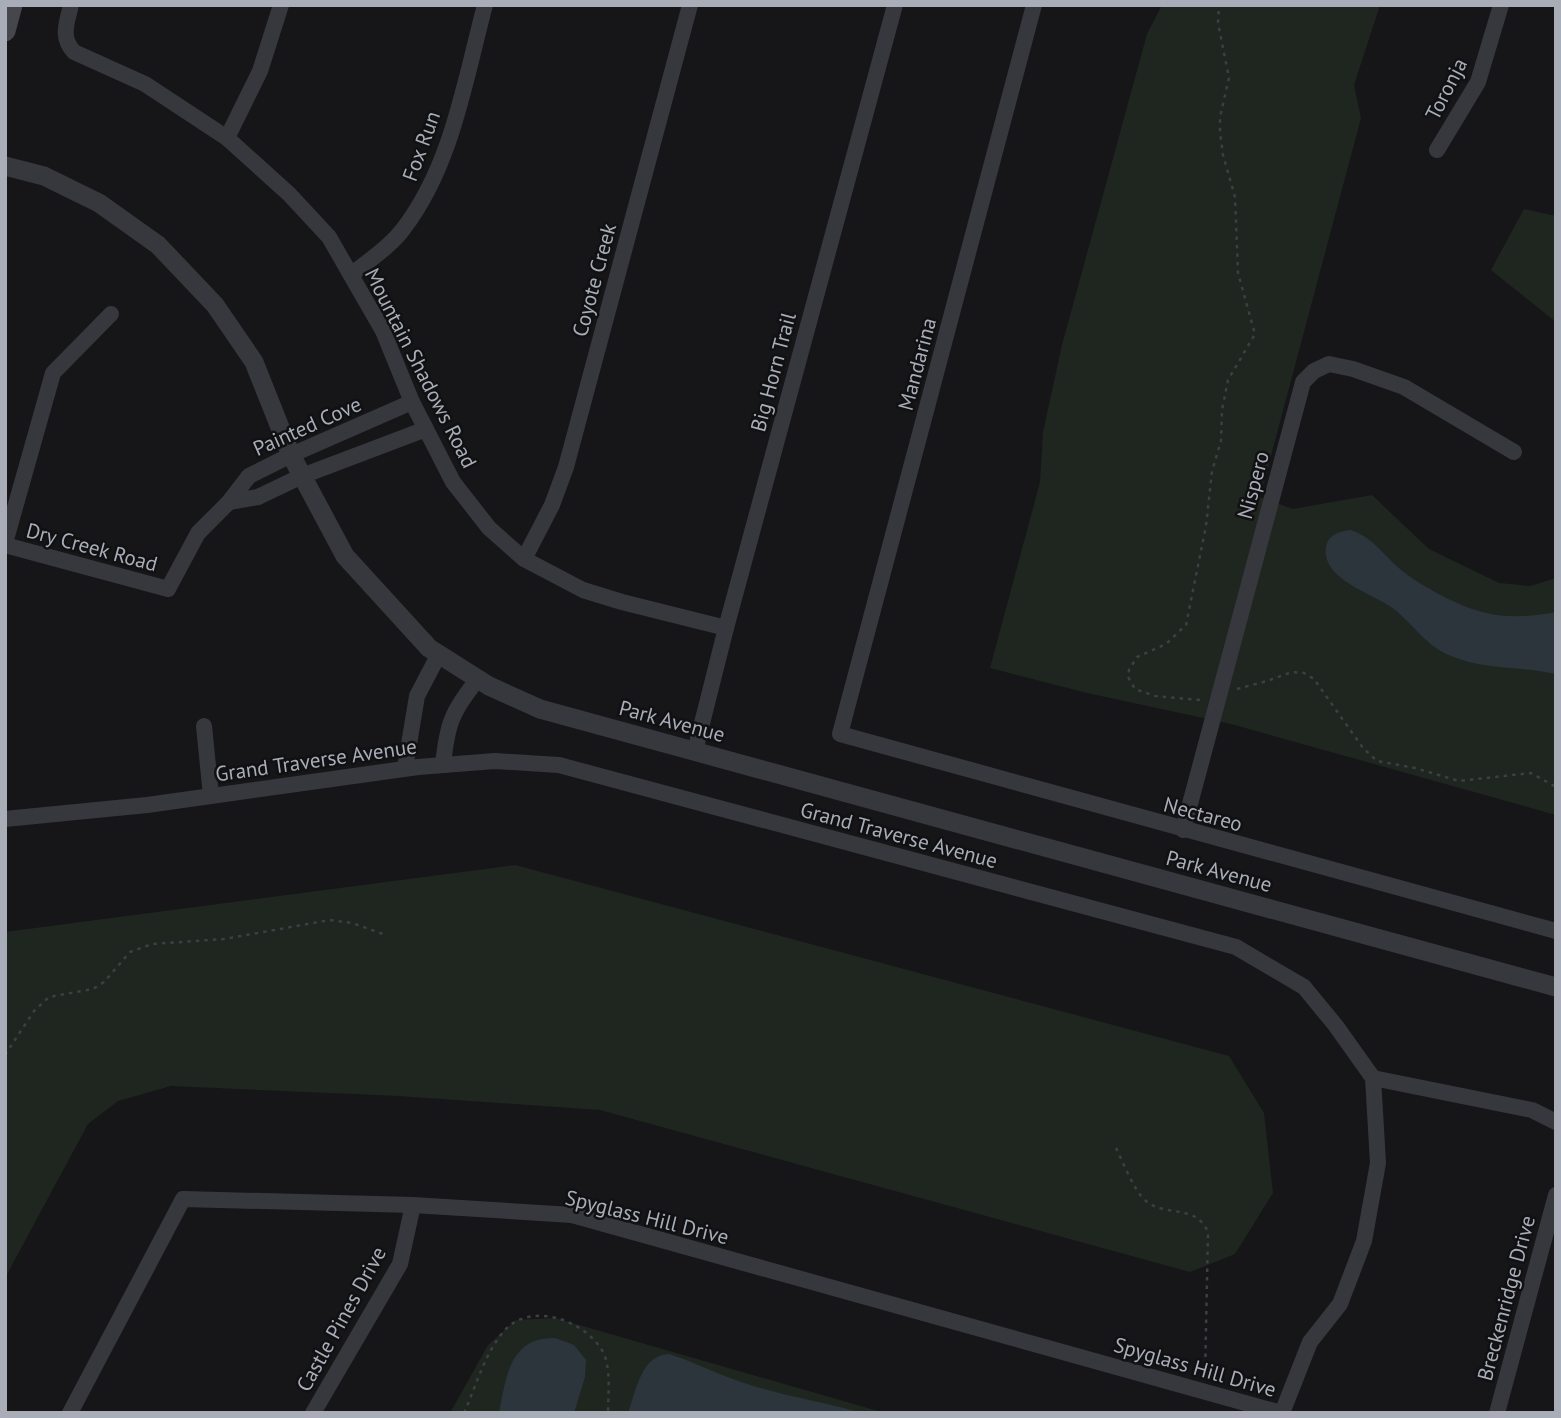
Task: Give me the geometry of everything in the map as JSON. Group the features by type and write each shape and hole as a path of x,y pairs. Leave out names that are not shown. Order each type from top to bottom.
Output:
{"main road":[{"path":"5,31 12,5"}],"street":[{"name":"Mountain Shadows Road","path":"71,5 64,34 66,44 74,52 145,84 228,138 289,194 329,237 383,331 412,402 453,482 489,528 524,559 583,590 726,628"},
{"path":"228,138 260,71 281,5"},
{"name":"Fox Run","path":"351,275 403,230 429,189 447,145 485,5"},
{"name":"Coyote Creek","path":"524,559 552,505 566,467 690,5"},
{"name":"Big Horn Trail","path":"695,751 895,5"},
{"name":"Mandarina","path":"840,734 1034,5"},
{"name":"Toronja","path":"1437,150 1478,82 1501,5"},
{"name":"Park Avenue","path":"5,166 44,176 99,203 158,245 215,305 254,362 291,455 345,556 429,648 478,679 541,709 1556,987"},
{"path":"5,544 53,373 111,314"},
{"name":"Nispero","path":"1183,830 1303,383 1314,371 1329,364 1353,369 1404,387 1514,452"},
{"name":"Painted Cove","path":"168,589 198,533 229,502 249,476 412,402"},
{"path":"229,502 258,497 302,476 426,429"},
{"name":"Dry Creek Road","path":"5,544 168,589"},
{"path":"405,768 417,696 439,654"},
{"path":"443,765 445,737 457,704 478,679"},
{"path":"204,726 211,796"},
{"name":"Nectareo","path":"840,734 1556,931"},
{"name":"Grand Traverse Avenue","path":"5,820 147,805 405,768 495,761 559,765 1236,947 1304,987 1373,1078"},
{"path":"1282,1413 1310,1342 1340,1304 1364,1241 1378,1163 1373,1078 1532,1110 1556,1122"},
{"name":"Breckenridge Drive","path":"1497,1413 1556,1195"},
{"name":"Spyglass Hill Drive","path":"70,1413 183,1199 412,1205 572,1215 1282,1413"},
{"name":"Castle Pines Drive","path":"313,1413 400,1265 412,1205"}],"path":[{"path":"5,1055 34,1011 49,997 93,989 104,982 130,952 152,944 223,939 330,920 352,922 386,934"},
{"path":"1116,1148 1130,1178 1146,1201 1172,1212 1193,1214 1203,1220 1208,1232 1205,1378 1200,1390"},
{"path":"464,1413 493,1348 505,1330 530,1315 541,1315 571,1324 590,1336 599,1347 607,1367 608,1413"}],"shaded area":[{"path":"1162,5 1380,5 1354,85 1361,118 1260,497 1293,509 1372,495 1429,549 1499,583 1530,586 1556,578 1556,815 1231,724 1087,693 990,668 1040,482 1043,432 1062,345 1147,34"},
{"path":"1524,209 1556,216 1556,322 1491,270"},
{"path":"1350,530 1371,541 1400,569 1420,583 1468,607 1507,616 1556,612 1556,674 1476,664 1434,647 1394,609 1351,585 1332,568 1327,559 1327,543 1334,535"},
{"path":"515,865 1229,1056 1264,1113 1273,1193 1235,1254 1190,1272 600,1110 399,1096 171,1086 118,1101 88,1124 5,1278 5,932"},
{"path":"555,1318 885,1413 450,1413 488,1345 516,1320"},
{"path":"555,1338 574,1345 586,1360 585,1377 574,1413 499,1413 508,1373 519,1352 540,1339"},
{"path":"669,1354 759,1388 862,1413 628,1413 646,1367 660,1356"}]}
